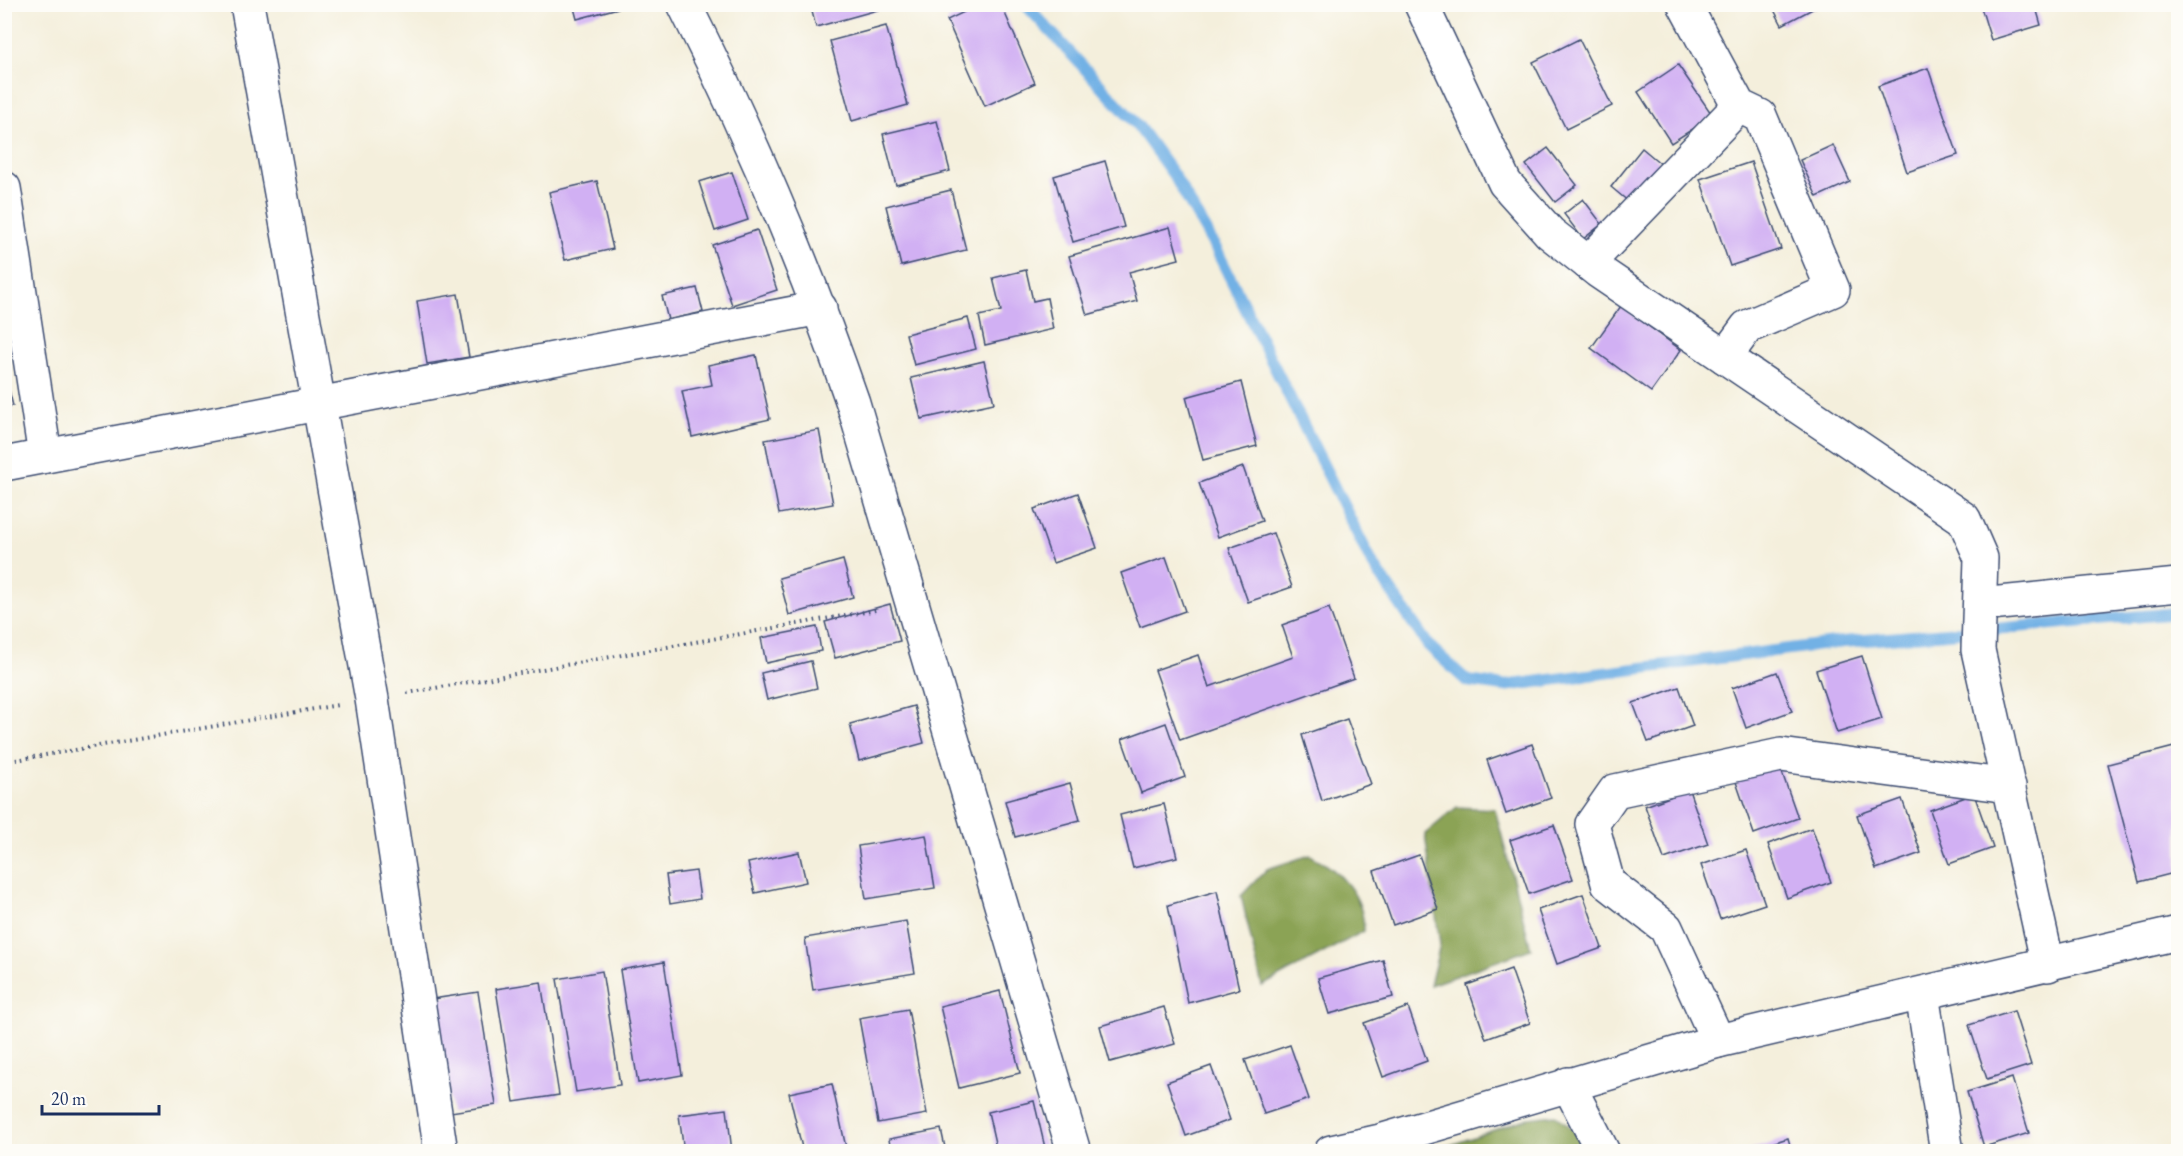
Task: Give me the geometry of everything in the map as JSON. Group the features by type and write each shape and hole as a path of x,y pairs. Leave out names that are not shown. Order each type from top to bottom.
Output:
{"street":[{"path":"247,4 372,699 441,1152"},
{"path":"684,4 820,308 853,403 914,603 1074,1152"},
{"path":"1420,4 1505,183 1550,233 1588,263 1964,519 1981,558 1978,650 2048,965"},
{"path":"1684,4 1738,106 1760,116 1833,290 1747,327 1725,357"},
{"path":"1588,263 1738,106"},
{"path":"4,188 45,456"},
{"path":"4,464 820,308"},
{"path":"1980,605 2178,585"},
{"path":"1718,1041 1666,928 1608,884 1592,824 1615,791 1781,755 2008,786"},
{"path":"1331,1152 1380,1141 1718,1041 2178,933"},
{"path":"1922,994 1947,1152"},
{"path":"1568,1084 1603,1152"}],"path":[{"path":"4,762 914,603"}],"green space":[{"path":"1457,807 1495,809 1531,949 1430,985 1440,945 1425,834"},
{"path":"1310,855 1331,868 1348,885 1360,906 1364,931 1262,986 1241,896 1267,869"},
{"path":"1556,1115 1600,1151 1431,1152 1528,1118"}],"building":[{"path":"573,4 628,4 629,5 577,19"},
{"path":"810,4 879,4 881,9 816,27"},
{"path":"981,4 1001,4 1035,83 985,106 947,20"},
{"path":"1771,4 1822,4 1782,25"},
{"path":"1980,4 2035,4 2041,25 1991,40"},
{"path":"886,26 908,105 852,121 830,41"},
{"path":"1579,39 1612,106 1566,129 1533,62"},
{"path":"1678,65 1713,116 1671,143 1638,92"},
{"path":"1928,68 1958,155 1907,172 1878,86"},
{"path":"937,121 950,171 896,185 883,134"},
{"path":"1833,145 1850,182 1817,197 1800,160"},
{"path":"1548,148 1577,185 1555,202 1526,165"},
{"path":"1642,148 1661,164 1629,202 1611,187"},
{"path":"1105,161 1124,227 1073,242 1054,176"},
{"path":"1751,162 1781,249 1730,266 1700,179"},
{"path":"732,172 748,220 715,231 699,182"},
{"path":"597,181 613,249 565,260 549,192"},
{"path":"951,190 966,250 901,266 886,206"},
{"path":"1583,199 1602,224 1583,239 1564,214"},
{"path":"1170,227 1179,259 1129,272 1137,301 1087,315 1069,256"},
{"path":"757,230 777,290 732,305 712,245"},
{"path":"1026,270 1033,301 1047,298 1053,329 985,345 979,316 1001,311 993,278"},
{"path":"697,288 703,312 668,320 662,296"},
{"path":"458,294 469,357 427,364 417,301"},
{"path":"1621,306 1681,350 1651,392 1591,348"},
{"path":"968,318 976,349 914,365 906,334"},
{"path":"756,355 770,419 692,437 682,391 712,385 708,365"},
{"path":"984,361 994,403 921,419 911,378"},
{"path":"4,370 13,406 4,408"},
{"path":"1241,382 1257,446 1203,460 1186,397"},
{"path":"819,430 833,504 779,514 765,440"},
{"path":"1243,467 1262,521 1218,537 1199,483"},
{"path":"1078,493 1097,548 1053,563 1034,509"},
{"path":"1273,533 1292,587 1248,602 1229,548"},
{"path":"1166,557 1185,611 1140,627 1121,573"},
{"path":"843,560 853,597 789,615 779,578"},
{"path":"890,604 900,641 835,658 825,622"},
{"path":"1329,608 1354,678 1180,740 1155,670 1198,655 1209,687 1293,657 1282,625"},
{"path":"817,627 821,651 766,663 761,638"},
{"path":"1862,656 1882,719 1837,733 1816,670"},
{"path":"811,661 817,688 767,700 761,673"},
{"path":"1777,672 1792,711 1746,728 1732,688"},
{"path":"1679,687 1693,726 1648,742 1633,703"},
{"path":"914,706 924,743 859,761 850,724"},
{"path":"1347,719 1371,784 1322,801 1302,735"},
{"path":"1166,723 1185,777 1141,793 1122,739"},
{"path":"1532,744 1551,798 1506,814 1487,760"},
{"path":"2174,747 2178,765 2178,872 2139,882 2108,764"},
{"path":"1779,764 1798,818 1754,834 1735,779"},
{"path":"1070,783 1080,820 1015,837 1005,801"},
{"path":"1689,790 1708,844 1664,859 1645,806"},
{"path":"1974,794 1993,848 1949,864 1930,810"},
{"path":"1902,799 1921,853 1876,869 1857,815"},
{"path":"1164,804 1177,857 1133,868 1120,815"},
{"path":"1554,825 1573,879 1529,894 1510,840"},
{"path":"1812,828 1831,882 1787,898 1768,844"},
{"path":"926,835 935,888 866,899 858,846"},
{"path":"1746,850 1765,904 1720,919 1701,865"},
{"path":"799,852 806,882 755,893 748,863"},
{"path":"1419,855 1438,909 1393,925 1374,871"},
{"path":"696,871 700,899 670,904 666,875"},
{"path":"1217,891 1239,989 1188,1003 1168,905"},
{"path":"1583,894 1602,948 1557,964 1538,910"},
{"path":"906,921 915,973 813,990 805,938"},
{"path":"1383,960 1393,997 1329,1014 1318,978"},
{"path":"664,962 682,1075 638,1083 620,970"},
{"path":"1511,969 1530,1023 1486,1039 1467,985"},
{"path":"602,971 620,1085 576,1092 557,979"},
{"path":"541,982 559,1095 514,1102 496,989"},
{"path":"1000,991 1020,1073 959,1088 940,1006"},
{"path":"478,992 496,1105 451,1112 433,999"},
{"path":"1164,1007 1175,1044 1110,1062 1100,1026"},
{"path":"1408,1007 1427,1061 1383,1077 1364,1023"},
{"path":"908,1009 927,1114 878,1123 859,1018"},
{"path":"2014,1011 2031,1065 1987,1079 1969,1025"},
{"path":"1290,1045 1309,1099 1264,1114 1245,1060"},
{"path":"1211,1066 1230,1120 1186,1136 1167,1082"},
{"path":"2012,1078 2029,1133 1984,1147 1967,1092"},
{"path":"832,1084 847,1152 803,1152 789,1093"},
{"path":"1034,1101 1046,1152 997,1152 988,1112"},
{"path":"727,1109 732,1152 684,1152 679,1115"},
{"path":"941,1129 946,1152 891,1152 889,1139"},
{"path":"1788,1138 1792,1152 1747,1152 1747,1151"}],"waterway":[{"path":"1025,4 1138,126 1175,177 1216,249 1372,563 1428,645 1467,681 1504,686 1843,642 2178,613"}]}
